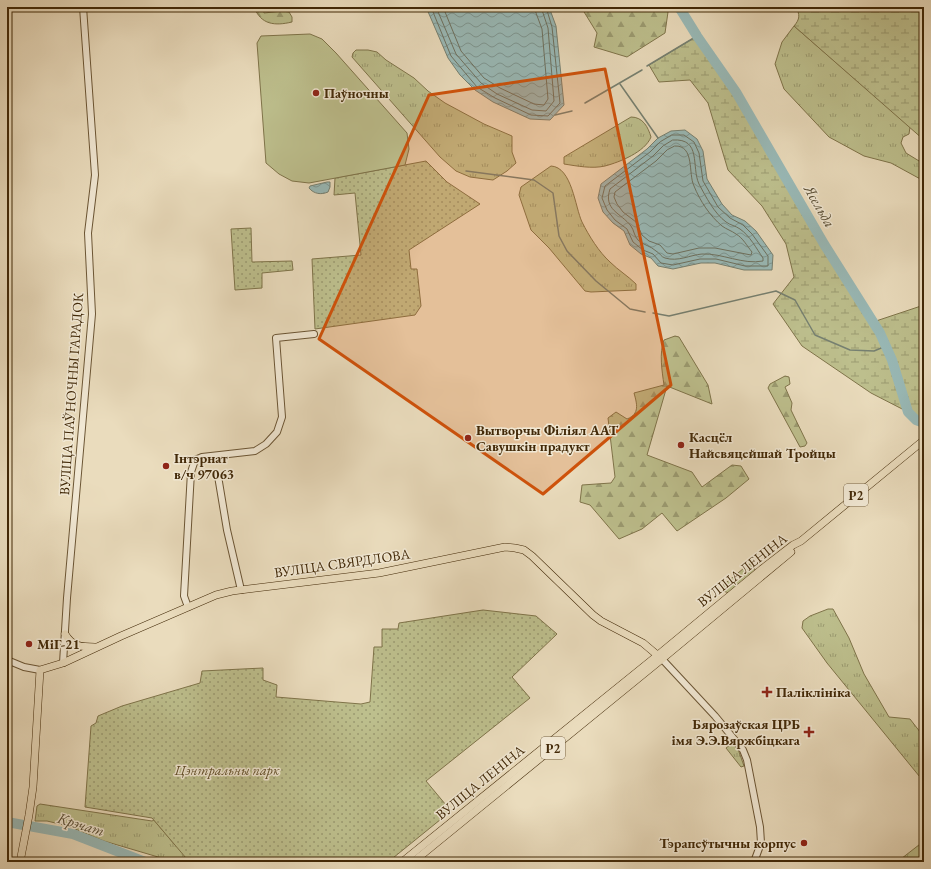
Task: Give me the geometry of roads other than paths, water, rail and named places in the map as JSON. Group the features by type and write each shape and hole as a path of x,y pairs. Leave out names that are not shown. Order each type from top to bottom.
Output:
{"main road":[{"name":"ВУЛІЦА ЛЕНІНА","path":"402,862 796,549 801,542 924,440"},
{"name":"ВУЛІЦА СВЯРДЛОВА","path":"40,670 63,663 216,595 241,590 379,573 505,547 524,550 593,615 601,621 643,643 660,657"},
{"path":"65,634 75,645 97,647"},
{"name":"ВУЛІЦА ЛЕНІНА","path":"413,862 660,657"},
{"path":"20,862 29,815 36,748 40,670"}],"street":[{"name":"ВУЛІЦА ПАЎНОЧНЫ ГАРАДОК","path":"63,663 67,598 92,314 88,233 95,175 83,7"},
{"path":"188,607 184,596 191,472 195,460 202,456 255,451 266,444 277,432 282,417 276,338 314,334"},
{"path":"218,476 227,530 241,590"},
{"path":"660,657 715,716 743,750 747,760 760,827 760,843 754,862"},
{"name":"ВУЛІЦА СВЯРДЛОВА","path":"7,660 24,667 40,670"}],"water":[{"path":"426,7 549,7 556,26 564,105 550,120 530,119 493,102 475,90 460,75 448,58"},
{"path":"685,130 697,139 703,151 707,179 722,204 732,215 745,221 756,231 773,255 772,270 744,270 715,263 701,263 673,269 658,266 651,258 641,254 630,245 624,231 613,223 603,212 598,198 601,184 647,149 658,138 671,131"},
{"path":"330,182 330,187 328,192 325,193 315,193 309,188 310,186"}],"waterway":[{"name":"Ясельда","path":"679,7 697,36 736,92 824,244 880,333 892,360 908,412 916,420 924,423"},
{"path":"647,66 697,36"},
{"path":"585,103 642,70"},
{"path":"620,84 658,138"},
{"path":"555,115 572,111"},
{"path":"466,171 534,180 553,193 559,236 567,251 596,281 630,309 645,312"},
{"path":"653,313 669,316 776,291 795,300 815,335 850,350 874,351 886,346"},
{"name":"Крэчат","path":"7,822 73,834 145,862"}],"place":[{"name":"Паўночны","path":"316,93"},
{"name":"Вытворчы Філіял ААТ Савушкін прадукт","path":"468,438"},
{"name":"Касцёл Найсвяцейшай Тройцы","path":"681,445"},
{"name":"Інтэрнат в/ч 97063","path":"166,466"},
{"name":"МіГ-21","path":"29,644"},
{"name":"Паліклініка","path":"767,692"},
{"name":"Бярозаўская ЦРБ імя Э.Э.Вяржбіцкага","path":"809,732"},
{"name":"Тэрапеўтычны корпус","path":"804,843"}],"park label":[{"name":"Цэнтральны парк","path":"227,770"}]}
